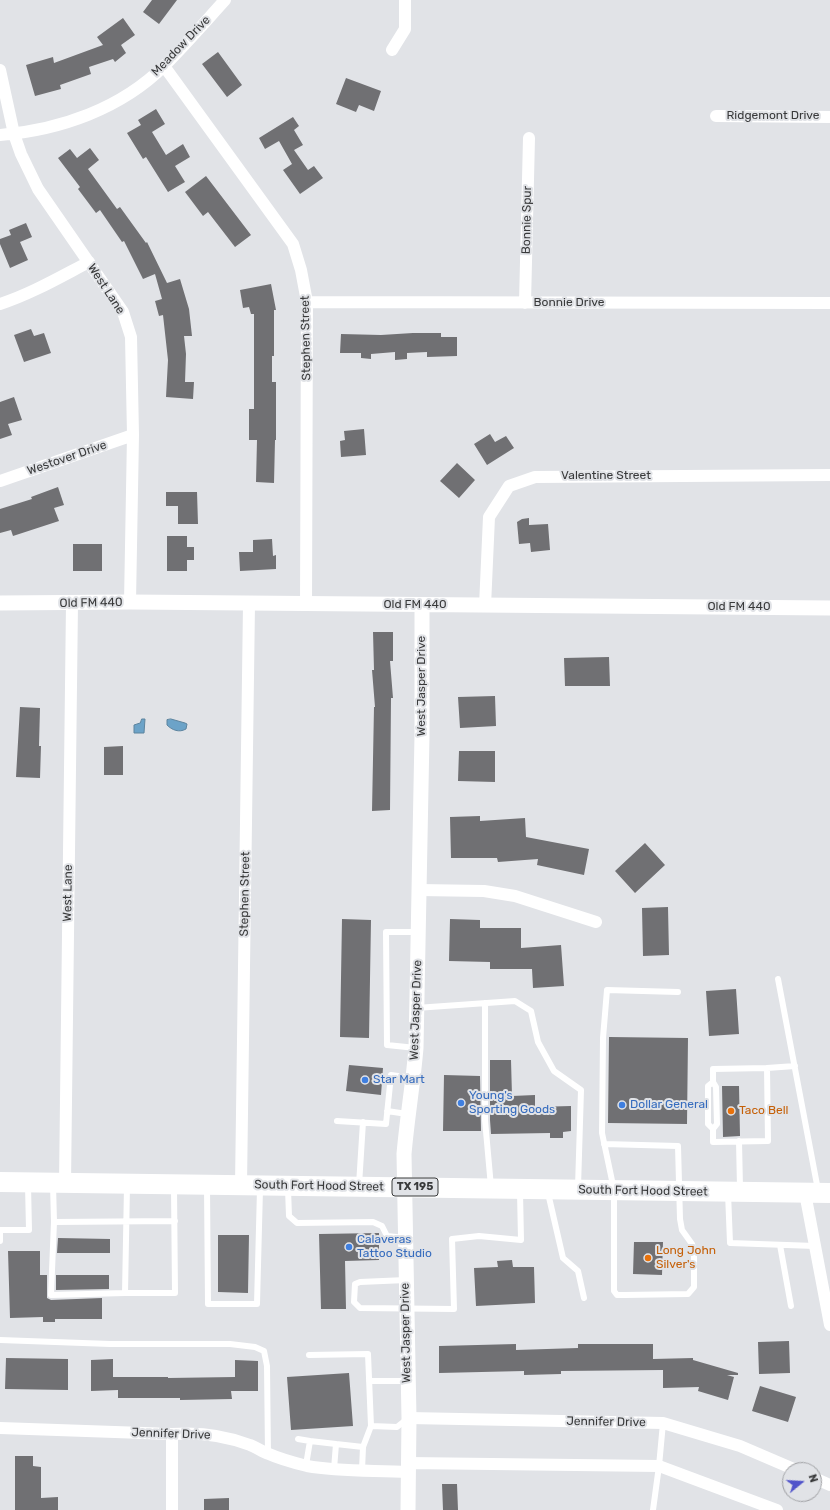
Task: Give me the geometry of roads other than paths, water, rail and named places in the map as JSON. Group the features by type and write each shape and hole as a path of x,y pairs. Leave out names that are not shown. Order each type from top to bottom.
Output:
{"highway":[{"name":"South Fort Hood Street","path":"0,1182 818,1193"}],"street":[{"name":"Meadow Drive","path":"0,135 41,130 79,119 109,106 140,86 164,66 225,0"},
{"path":"392,50 405,29 406,0"},
{"name":"Stephen Street","path":"164,66 293,244 301,270 307,302 306,604"},
{"name":"West Lane","path":"0,70 14,134 21,154 38,189 123,312 131,337 133,435 130,602"},
{"name":"Ridgemont Drive","path":"716,116 830,117"},
{"name":"Bonnie Spur","path":"525,303 529,138"},
{"path":"0,304 13,300 89,262"},
{"name":"Bonnie Drive","path":"307,302 830,302"},
{"name":"Westover Drive","path":"0,481 133,435"},
{"name":"Valentine Street","path":"485,606 488,517 509,486 535,477 830,476"},
{"name":"Old FM 440","path":"0,603 130,602 830,608"},
{"name":"West Lane","path":"59,1183 72,603"},
{"name":"Stephen Street","path":"249,604 251,1185"},
{"name":"West Jasper Drive","path":"408,1510 409,1418 407,1381 404,1154 416,1048 422,727 422,605"},
{"path":"419,890 484,891 515,896 596,922"},
{"path":"818,1193 815,1246 830,1325"},
{"name":"Jennifer Drive","path":"409,1418 663,1423 740,1446 782,1464"},
{"name":"Jennifer Drive","path":"0,1428 172,1434 194,1432 217,1435 251,1445 268,1454 306,1466 334,1469 362,1470 408,1467 659,1466 753,1506 777,1510"},
{"path":"172,1434 172,1510"}],"lane":[{"path":"416,1048 387,1044 386,932 418,932"},
{"path":"778,979 818,1193"},
{"path":"604,1144 678,1146 680,1219 682,1230 692,1244 694,1252 694,1287 688,1294 625,1295 617,1294 614,1291 614,1190 604,1144 602,1133 603,1054 607,990 678,992"},
{"path":"416,1008 515,1001 531,1010 538,1042 554,1071 581,1090 578,1190"},
{"path":"485,1003 485,1120 491,1188"},
{"path":"767,1068 768,1140 713,1142 713,1129 717,1124 716,1087 713,1082 713,1069 795,1066"},
{"path":"337,1121 386,1124 391,1075 413,1078"},
{"path":"387,1111 408,1114"},
{"path":"359,1186 363,1122"},
{"path":"739,1141 730,1243 815,1246"},
{"path":"0,1241 0,1230 29,1230 28,1182"},
{"path":"59,1183 54,1222 51,1295 175,1293 174,1184"},
{"path":"125,1293 127,1184"},
{"path":"207,1185 208,1304 257,1304 251,1185"},
{"path":"288,1186 289,1216 297,1223 373,1222 382,1226 387,1236 405,1238"},
{"path":"406,1280 360,1282 355,1284 354,1302 360,1308 406,1310 454,1309 452,1239 479,1236 522,1240 520,1189"},
{"path":"547,1189 563,1258 578,1271 584,1298"},
{"path":"54,1222 175,1221"},
{"path":"780,1245 791,1306"},
{"path":"0,1340 110,1344 230,1344 255,1346 264,1351 267,1366 268,1454"},
{"path":"309,1355 368,1354 371,1426 363,1447 362,1470"},
{"path":"369,1381 407,1381"},
{"path":"371,1426 397,1426 409,1418"},
{"path":"653,1510 663,1423"},
{"path":"298,1439 363,1447"},
{"path":"306,1466 310,1441"},
{"path":"334,1469 336,1444"}],"water":[{"path":"142,719 145,719 144,733 134,733 134,725 140,723"},
{"path":"171,719 187,724 186,729 178,731 171,728 167,725 167,720"}],"place":[{"name":"Star Mart","path":"365,1080"},
{"name":"Young's Sporting Goods","path":"461,1103"},
{"name":"Dollar General","path":"622,1105"},
{"name":"Taco Bell","path":"731,1111"},
{"name":"Calaveras Tattoo Studio","path":"349,1247"},
{"name":"Long John Silver's","path":"648,1258"}]}
